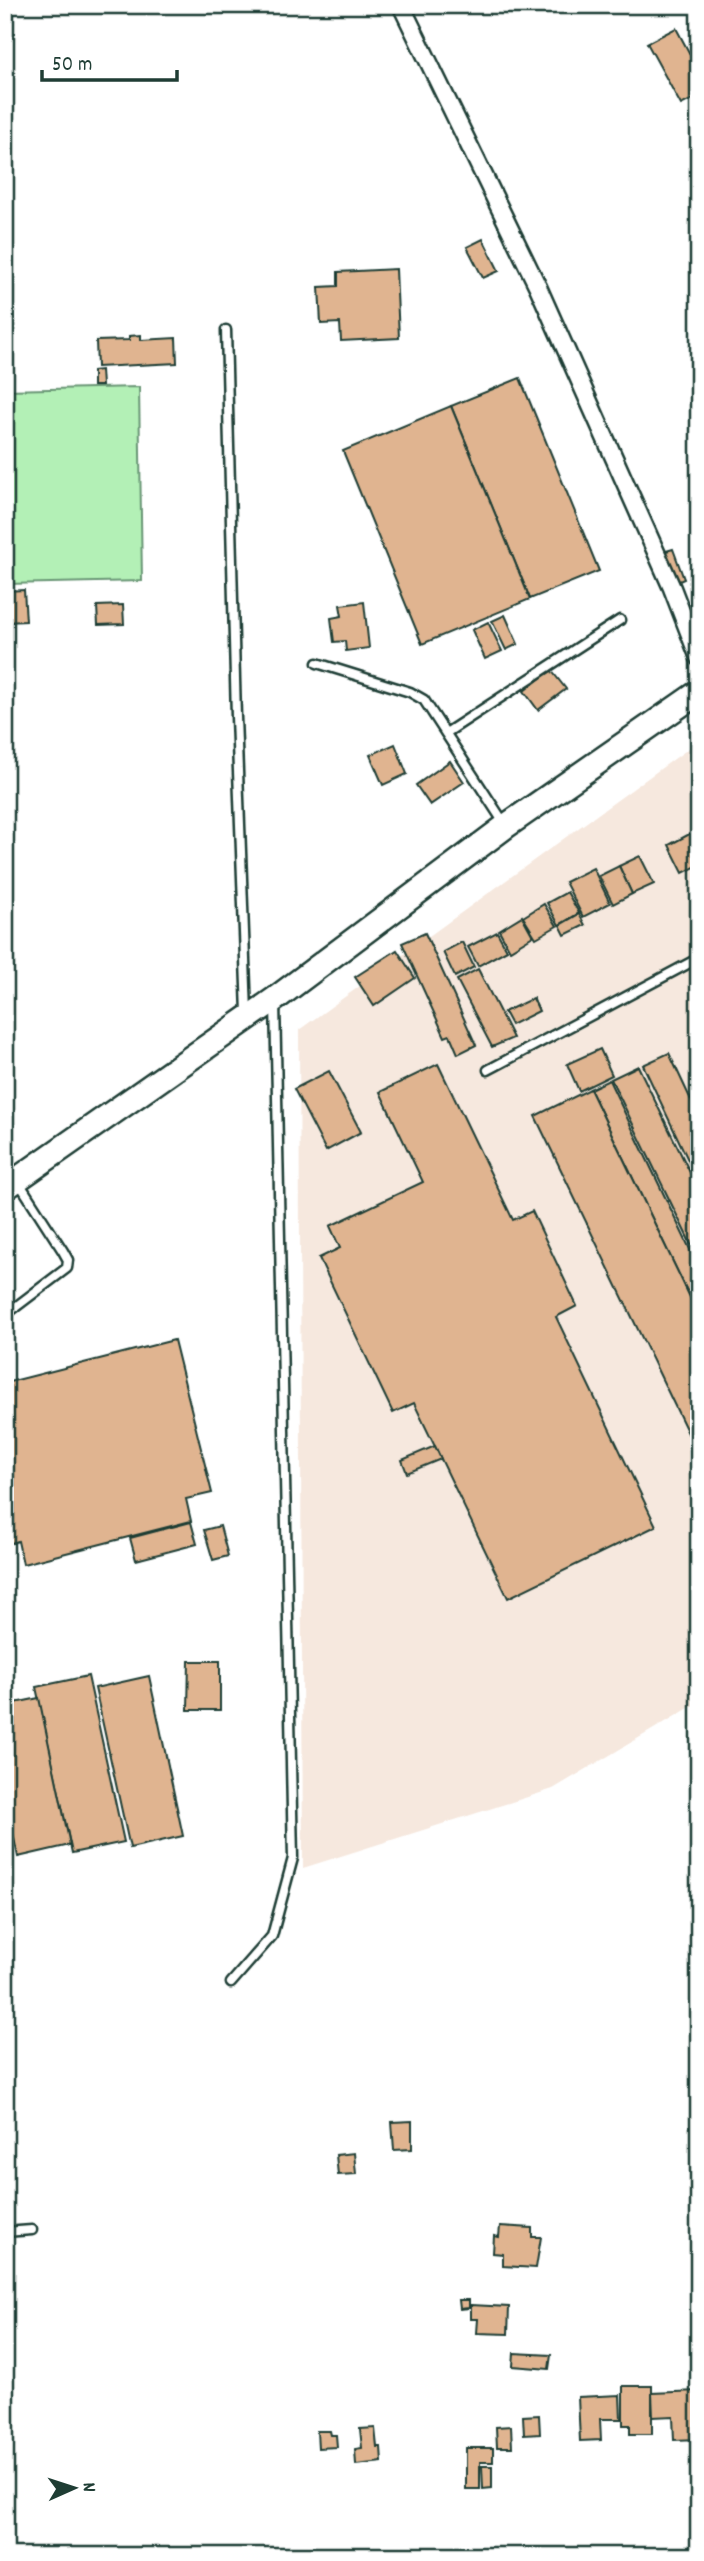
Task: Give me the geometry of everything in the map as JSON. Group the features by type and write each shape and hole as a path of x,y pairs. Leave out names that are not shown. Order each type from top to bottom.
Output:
{"main road":[{"path":"11,1184 275,999 506,826 699,692"}],"street":[{"path":"401,5 538,287 673,589 699,658"}],"lane":[{"path":"226,330 247,1018"},
{"path":"446,733 620,620"},
{"path":"317,663 410,692 424,700 506,826"},
{"path":"488,1070 699,958"},
{"path":"231,1983 272,1936 293,1858 275,999"},
{"path":"5,1315 67,1268 68,1260 11,1184"},
{"path":"5,2232 32,2230"}],"shaded area":[{"path":"699,741 699,1702 553,1789 303,1868 299,1030"}],"green space":[{"path":"139,387 142,581 5,584 5,390"}],"building":[{"path":"676,28 699,71 699,96 681,105 647,43"},
{"path":"483,239 499,271 483,278 467,247"},
{"path":"396,269 399,338 341,341 340,323 321,324 319,287 338,286 338,272"},
{"path":"141,335 141,340 176,338 177,363 97,367 96,341 129,340 129,336"},
{"path":"101,370 102,386 93,386 93,371"},
{"path":"520,378 599,571 530,599 451,406"},
{"path":"451,406 530,599 422,644 343,451"},
{"path":"673,549 684,579 675,583 663,552"},
{"path":"24,590 26,621 5,622 5,591"},
{"path":"364,602 369,648 346,651 345,641 334,642 331,618 342,616 340,605"},
{"path":"123,605 124,624 98,625 97,606"},
{"path":"505,615 518,644 506,650 492,621"},
{"path":"488,622 502,651 485,659 472,630"},
{"path":"551,670 566,689 538,710 524,691"},
{"path":"395,744 407,774 383,785 370,755"},
{"path":"450,761 464,782 430,805 416,785"},
{"path":"699,829 699,865 683,873 669,845"},
{"path":"640,856 654,884 632,894 619,866"},
{"path":"619,866 632,894 613,904 599,876"},
{"path":"593,868 610,903 583,917 565,882"},
{"path":"567,892 579,913 559,925 547,903"},
{"path":"544,904 557,926 536,938 523,917"},
{"path":"579,914 585,925 565,935 560,925"},
{"path":"522,916 533,936 510,950 499,930"},
{"path":"497,932 507,950 478,966 468,947"},
{"path":"425,933 476,1045 458,1054 450,1035 445,1037 402,943"},
{"path":"462,942 474,967 455,977 443,952"},
{"path":"397,950 415,978 374,1006 355,977"},
{"path":"478,969 513,1038 492,1047 457,980"},
{"path":"533,998 539,1011 511,1025 504,1012"},
{"path":"600,1049 612,1075 579,1091 567,1064"},
{"path":"669,1053 699,1117 699,1183 643,1065"},
{"path":"438,1064 513,1220 532,1211 577,1306 556,1317 656,1526 508,1598 414,1403 393,1413 319,1258 340,1248 330,1226 423,1182 380,1092"},
{"path":"638,1066 699,1191 699,1261 611,1079"},
{"path":"329,1071 361,1132 326,1151 294,1089"},
{"path":"609,1080 699,1268 699,1316 590,1089"},
{"path":"590,1089 699,1316 699,1456 535,1116"},
{"path":"174,1340 212,1493 186,1499 191,1521 23,1564 18,1541 5,1545 5,1383"},
{"path":"435,1446 441,1459 407,1473 402,1460"},
{"path":"191,1522 197,1544 136,1560 130,1538"},
{"path":"220,1526 228,1556 213,1560 204,1530"},
{"path":"9,1601 10,1616 5,1616 5,1602"},
{"path":"189,1661 220,1661 220,1710 188,1710"},
{"path":"88,1676 124,1842 72,1853 36,1687"},
{"path":"149,1676 183,1836 130,1848 95,1688"},
{"path":"39,1698 70,1845 18,1857 5,1796 5,1705"},
{"path":"412,2121 412,2149 394,2150 392,2122"},
{"path":"354,2153 356,2174 338,2175 336,2155"},
{"path":"500,2226 532,2228 532,2237 541,2237 536,2268 503,2266 503,2254 493,2253 494,2236 499,2237"},
{"path":"459,2300 469,2300 469,2308 460,2309"},
{"path":"471,2305 509,2307 508,2334 477,2333 478,2319 471,2319"},
{"path":"514,2353 551,2355 549,2369 513,2366"},
{"path":"623,2386 652,2386 652,2434 630,2434 630,2425 623,2425"},
{"path":"698,2391 699,2439 674,2440 673,2416 653,2417 652,2393"},
{"path":"620,2395 621,2419 600,2419 601,2440 580,2441 578,2397"},
{"path":"539,2415 540,2434 524,2435 523,2416"},
{"path":"511,2426 512,2447 497,2447 496,2427"},
{"path":"375,2428 382,2462 356,2465 355,2449 362,2448 360,2429"},
{"path":"317,2431 330,2431 331,2435 336,2435 337,2447 318,2448"},
{"path":"466,2448 493,2448 493,2462 480,2462 480,2489 466,2489"},
{"path":"482,2466 492,2466 492,2488 483,2489"}]}
